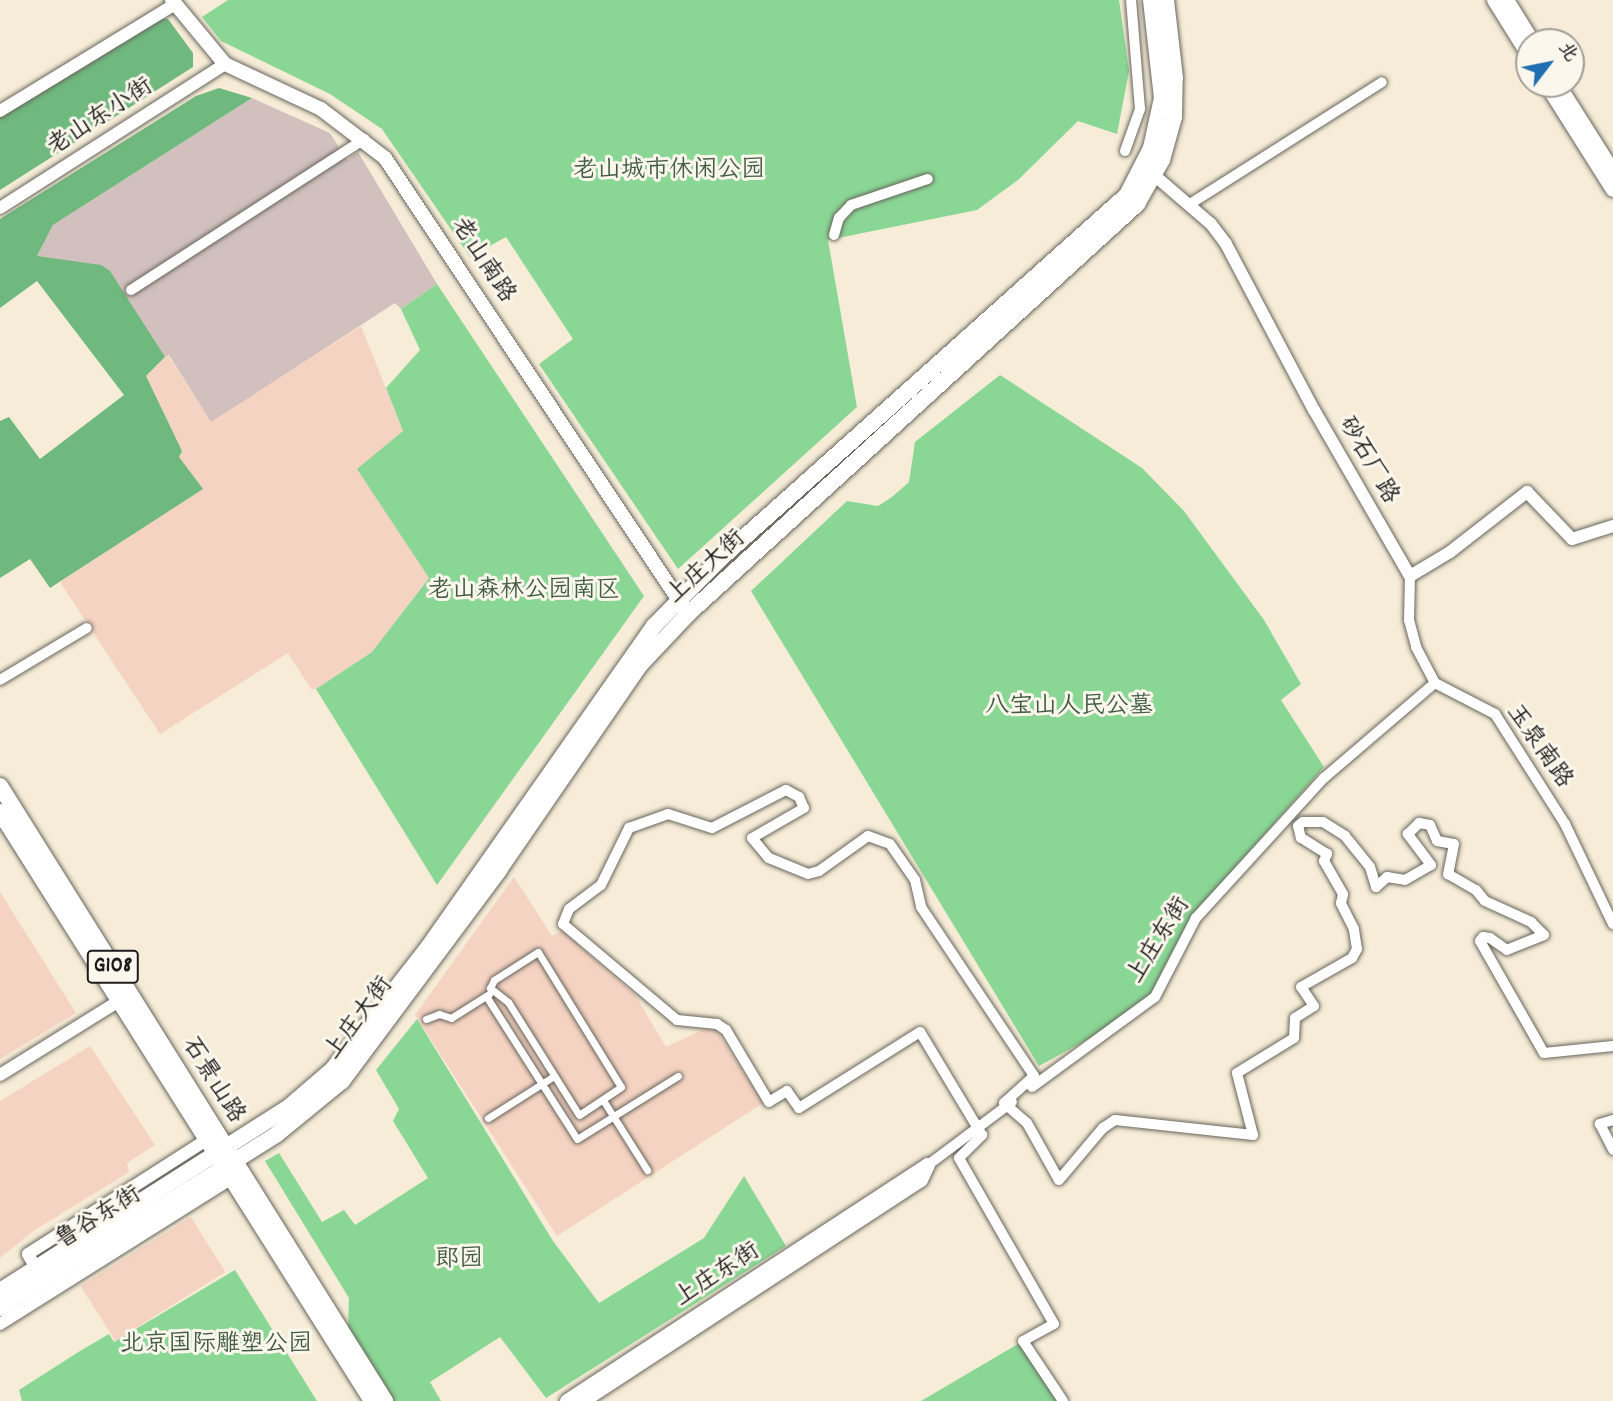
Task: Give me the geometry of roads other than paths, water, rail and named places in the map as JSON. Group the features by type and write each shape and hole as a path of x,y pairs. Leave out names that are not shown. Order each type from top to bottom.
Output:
{"main road":[{"name":"上庄大街","path":"222,1159 299,1099 353,1047 429,946 594,705 677,601 1108,216 1149,171 1162,98 1151,0"},
{"name":"上庄大街","path":"222,1159 319,1103 363,1056 499,870 606,710 689,613 1115,227 1170,136 1176,100 1166,0"},
{"path":"1494,0 1515,34"},
{"path":"1507,0 1524,28"},
{"name":"老山南路","path":"174,2 225,64 321,108 364,139 409,191 677,601 689,613"},
{"path":"1555,98 1613,190"},
{"path":"1567,98 1613,171"},
{"name":"石景山路","path":"0,786 222,1159 372,1401"},
{"name":"石景山路","path":"0,812 222,1159 385,1401"},
{"name":"鲁谷东街","path":"0,1291 32,1261 222,1159"},
{"name":"鲁谷东街","path":"0,1308 222,1159"},
{"name":"上庄东街","path":"567,1401 928,1165"},
{"name":"上庄东街","path":"583,1401 921,1180 928,1165"}],"street":[{"path":"1125,151 1140,109 1131,0"},
{"path":"0,111 174,2"},
{"name":"老山东小街","path":"0,208 225,64"},
{"path":"1190,204 1382,82"},
{"path":"131,290 364,139"},
{"name":"砂石厂路","path":"1149,171 1190,204 1226,244 1314,410 1410,576"},
{"path":"834,235 839,218 851,205 928,179"},
{"path":"1435,683 1416,646 1409,620 1410,576 1450,552 1527,492 1572,539 1613,526"},
{"path":"0,680 87,628"},
{"name":"玉泉南路","path":"1435,683 1494,714 1565,824 1613,925"},
{"name":"上庄东街","path":"928,1165 1155,997 1196,918 1324,778 1435,683"},
{"path":"1063,1401 1023,1341 1054,1324 960,1157 982,1135 920,1032 799,1108 786,1091 769,1102 726,1030 717,1024 677,1020 563,924 569,909 601,885 629,828 668,814 712,828 786,790 794,791 804,808 752,838 769,858 808,874 819,872 868,836 890,844 915,880 921,907 1034,1076 1004,1103 1027,1123 1059,1180 1102,1128 1115,1120 1253,1135 1237,1073 1294,1038 1295,1018 1314,1006 1301,987 1352,958 1356,949 1354,929 1341,903 1343,894 1324,861 1327,854 1301,838 1298,825 1303,822 1323,822 1339,831 1364,858 1376,887 1387,877 1405,880 1431,865 1408,834 1419,822 1430,825 1437,841 1454,844 1448,874 1476,890 1485,901 1531,922 1544,935 1507,950 1490,938 1483,937 1480,941 1544,1053 1613,1046"},
{"path":"426,1019 439,1014 451,1018 489,994 494,980 538,952 621,1087 579,1115 508,1002 489,994"},
{"path":"489,994 577,1139 678,1076"},
{"path":"0,1075 119,1001"},
{"path":"488,1118 554,1076"},
{"path":"603,1100 646,1170"},
{"path":"1613,1120 1600,1124 1613,1150"},
{"path":"0,1324 222,1159"}],"park label":[{"name":"老山城市休闲公园","path":"669,172"},
{"name":"老山森林公园南区","path":"524,592"},
{"name":"八宝山人民公墓","path":"1069,708"},
{"name":"郎园","path":"459,1261"},
{"name":"北京国际雕塑公园","path":"216,1346"}]}
